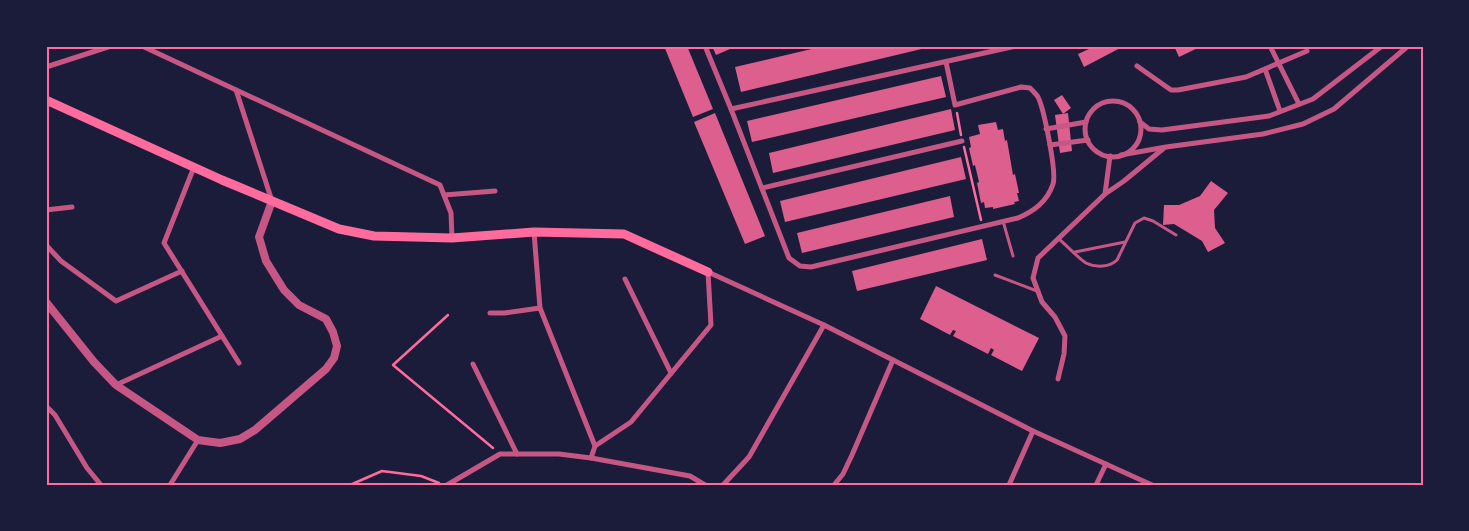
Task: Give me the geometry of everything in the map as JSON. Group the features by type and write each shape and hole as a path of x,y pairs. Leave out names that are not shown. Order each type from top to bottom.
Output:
{"main road":[{"path":"46,100 194,167 339,229 374,236 452,238 534,232 624,234 708,272"}],"street":[{"path":"46,67 111,46"},
{"path":"142,46 440,185 452,212 452,238"},
{"path":"705,46 732,109 789,258 800,266 811,267 1018,218 1033,211 1049,194 1054,182 1050,146 1038,97 1030,88 1021,87 955,105 946,62"},
{"path":"732,109 1016,46"},
{"path":"1270,46 1299,104"},
{"path":"1382,46 1314,99 1269,116 1162,130 1150,128 1140,122 1131,108 1123,103 1114,101 1104,102 1096,107 1086,122 1085,131 1093,148 1101,154 1110,156 1263,134 1303,124 1334,109 1408,46"},
{"path":"1137,66 1171,90 1246,77 1307,51"},
{"path":"1266,69 1280,112"},
{"path":"46,302 94,362 116,385 198,440 220,443 240,439 255,430 326,369 334,358 337,346 333,332 326,319 300,305 284,290 266,261 259,238 272,201 236,90"},
{"path":"1046,129 1086,122"},
{"path":"1121,155 1128,152 1138,140 1140,122"},
{"path":"1050,146 1088,140"},
{"path":"762,188 962,141"},
{"path":"1058,379 1064,354 1065,336 1055,317 1042,302 1033,278 1038,258 1105,194 1166,147"},
{"path":"1105,194 1110,156"},
{"path":"194,167 164,243 238,363"},
{"path":"444,195 495,191"},
{"path":"46,210 72,207"},
{"path":"534,232 540,308 595,446"},
{"path":"46,245 61,262 116,301 182,271"},
{"path":"590,458 595,446 631,422 711,325 708,272 824,325 1033,431 1152,485"},
{"path":"625,279 671,373"},
{"path":"490,313 504,314 540,308"},
{"path":"723,485 749,457 824,325"},
{"path":"116,385 222,336"},
{"path":"834,485 843,474 852,455 893,360"},
{"path":"473,364 517,454"},
{"path":"46,406 55,415 87,468 101,485"},
{"path":"1009,485 1033,431"},
{"path":"170,485 198,440"},
{"path":"447,485 500,454 559,454 590,458 690,476 705,485"},
{"path":"1096,485 1106,464"}],"lane":[{"path":"1058,238 1087,264 1105,266 1113,264 1117,260 1135,223 1144,218 1153,221 1176,235"},
{"path":"1003,221 1013,256"},
{"path":"1075,252 1126,242"},
{"path":"995,275 1038,292"}],"path":[{"path":"955,105 982,226"},
{"path":"448,315 393,365 500,454"},
{"path":"350,485 382,471 421,476 443,485"}],"building":[{"path":"664,46 687,46 713,109 693,117"},
{"path":"712,46 737,46 716,55"},
{"path":"824,46 930,47 741,92 735,67"},
{"path":"1087,46 1124,46 1084,67 1078,54 1089,49"},
{"path":"1174,46 1202,46 1179,57"},
{"path":"941,76 946,97 752,142 747,121"},
{"path":"1062,95 1071,108 1063,114 1054,100"},
{"path":"951,109 955,130 773,173 769,153"},
{"path":"715,113 765,236 745,244 694,122"},
{"path":"1068,113 1072,151 1060,153 1055,115"},
{"path":"996,122 998,130 1003,129 1005,141 1007,140 1013,175 1015,174 1019,193 1017,193 1019,201 1014,202 1015,204 993,209 993,207 985,208 984,202 981,203 977,183 979,182 969,148 971,147 969,137 980,134 978,125"},
{"path":"961,157 966,179 785,222 780,201"},
{"path":"1211,181 1228,193 1214,210 1215,228 1225,243 1208,252 1202,241 1174,224 1163,225 1164,205 1179,205 1200,196"},
{"path":"950,196 954,217 802,253 797,233"},
{"path":"982,239 987,260 857,291 852,271"},
{"path":"936,286 1039,338 1022,371 991,355 994,350 991,348 988,354 953,336 956,331 953,330 950,335 920,319"}]}
